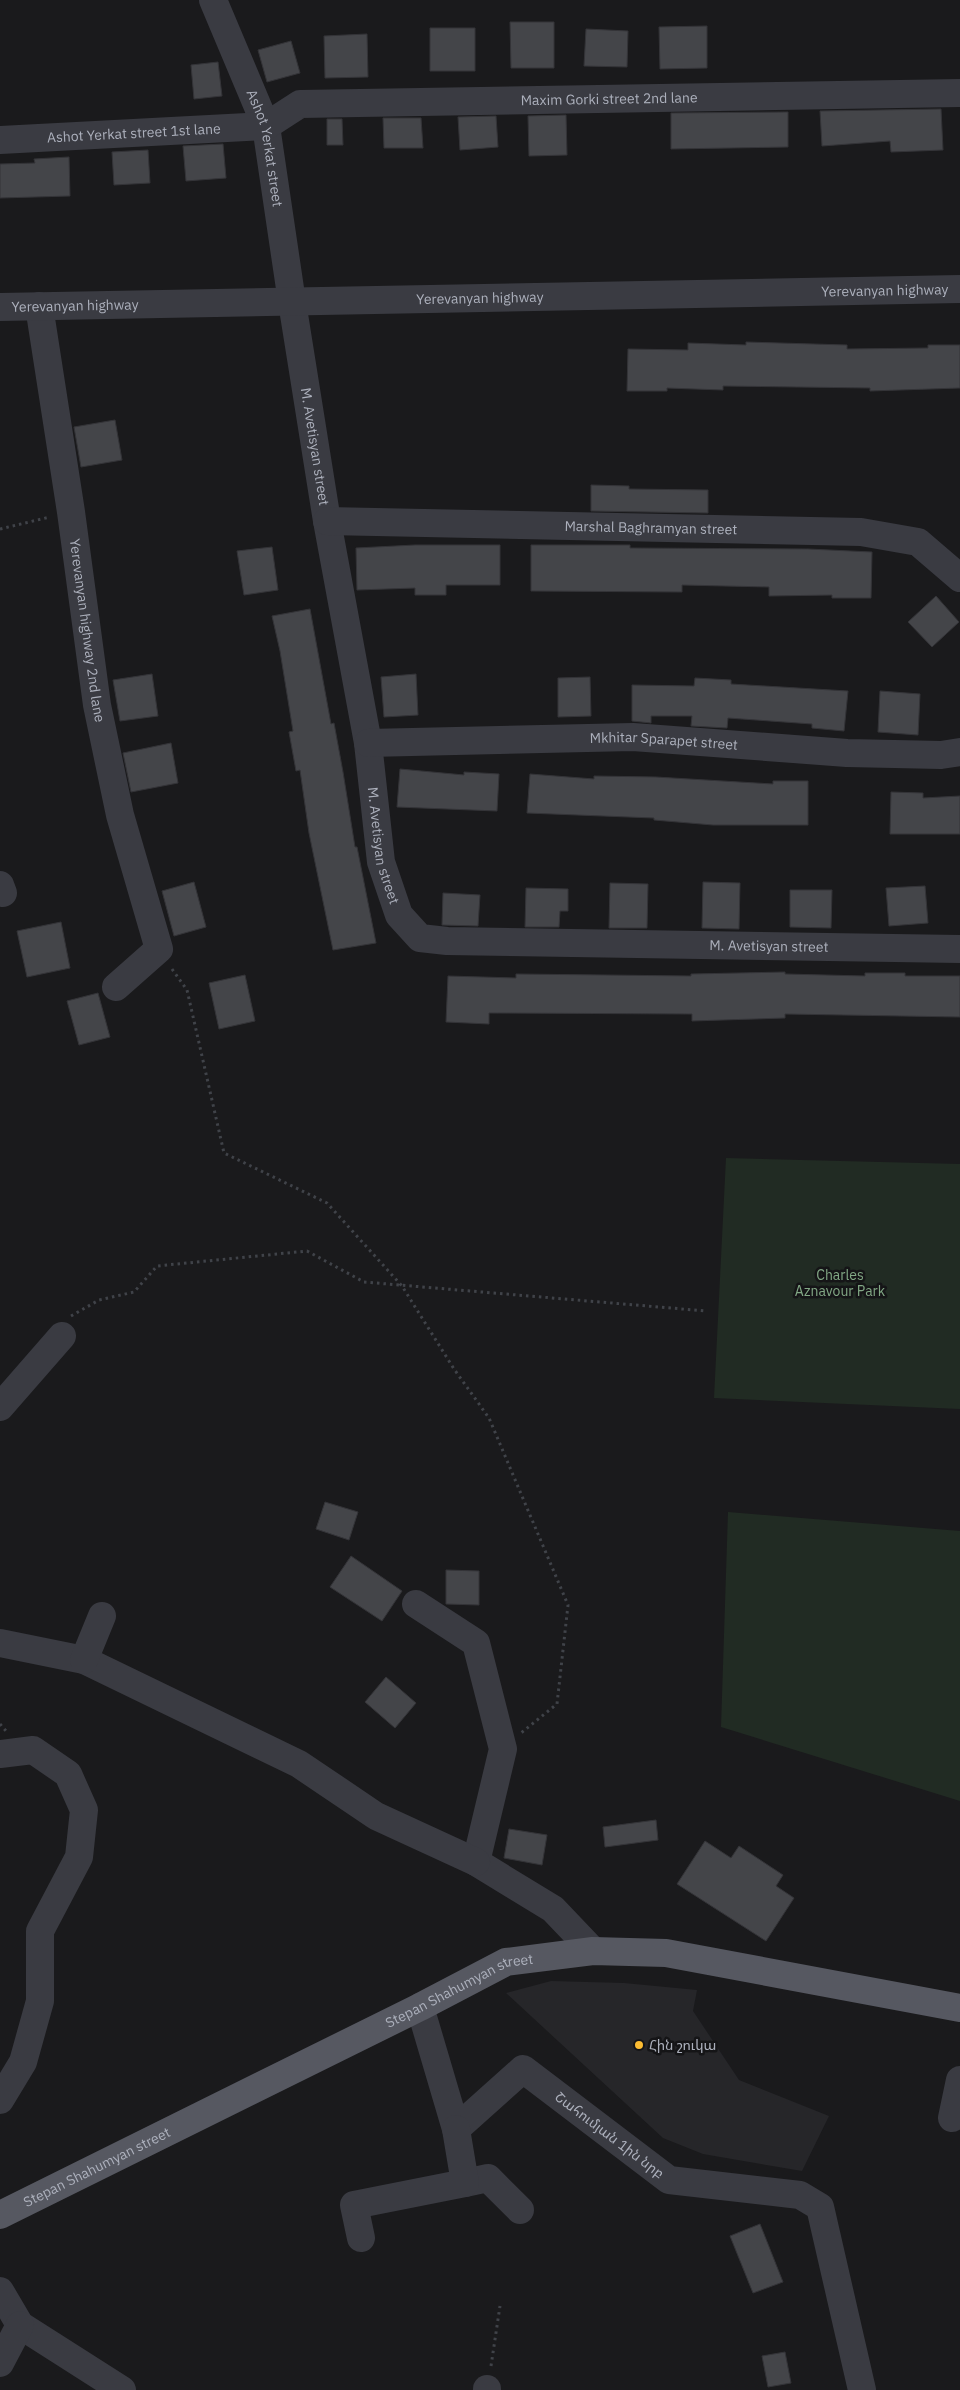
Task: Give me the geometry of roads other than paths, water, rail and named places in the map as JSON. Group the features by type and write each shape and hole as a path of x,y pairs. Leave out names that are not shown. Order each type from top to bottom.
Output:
{"main road":[{"name":"Stepan Shahumyan street","path":"0,2216 420,2007 506,1962 593,1951 666,1953 960,2008"}],"street":[{"name":"Ashot Yerkat street","path":"213,0 266,126 292,302"},
{"name":"Maxim Gorki street 2nd lane","path":"266,126 300,104 960,93"},
{"name":"Ashot Yerkat street 1st lane","path":"0,140 266,126"},
{"name":"Yerevanyan highway","path":"0,307 960,289"},
{"name":"M. Avetisyan street","path":"292,302 327,521 368,743 382,862 399,916 420,938 457,941 960,949"},
{"name":"Yerevanyan highway 2nd lane","path":"39,306 71,512 97,705 120,815 159,950 116,987"},
{"name":"Marshal Baghramyan street","path":"327,521 861,532 918,542 960,578"},
{"name":"Mkhitar Sparapet street","path":"368,743 633,737 847,753 941,755 960,752"},
{"path":"0,1406 62,1336"},
{"path":"416,1604 476,1643 503,1749 476,1862"},
{"path":"84,1660 102,1616"},
{"path":"0,1643 84,1660 299,1764 376,1816 476,1862 553,1908 593,1951"},
{"path":"0,2100 23,2062 40,2001 40,1931 79,1857 84,1810 68,1774 33,1750 3,1754"},
{"path":"420,2007 456,2129 465,2183"},
{"name":"Շահումյան 1ին նրբ","path":"456,2129 523,2069 669,2180 800,2195 820,2207 862,2390"},
{"path":"952,2118 960,2080"},
{"path":"361,2238 354,2205 488,2178 520,2210"},
{"path":"0,2292 20,2326 122,2390"},
{"path":"0,2363 20,2326"}],"place":[{"name":"Հին շուկա","path":"639,2045"}],"park label":[{"name":"Charles Aznavour Park","path":"840,1284"}]}
